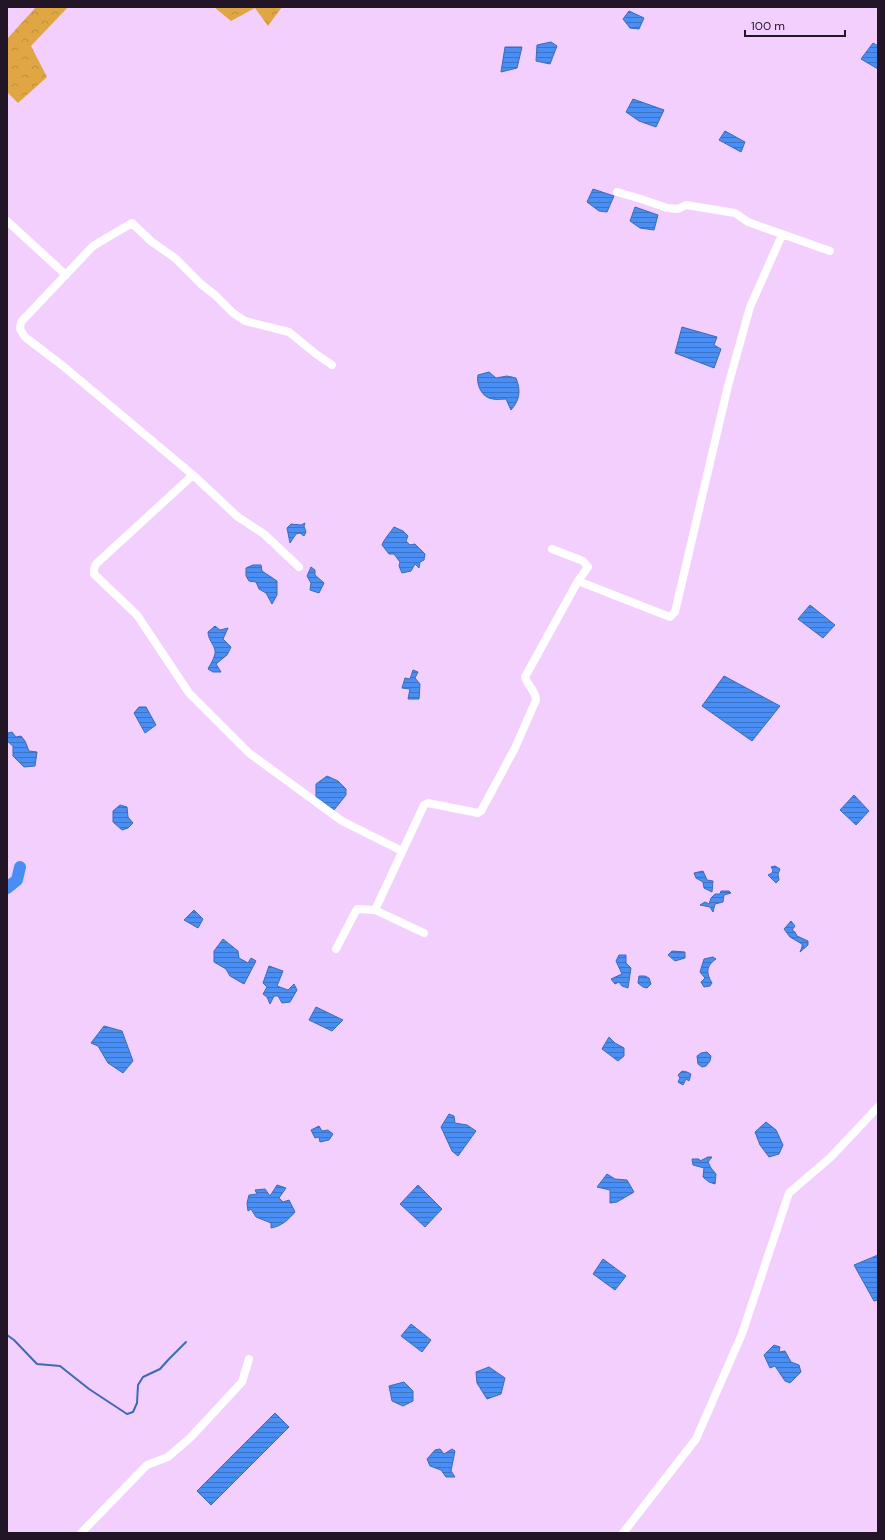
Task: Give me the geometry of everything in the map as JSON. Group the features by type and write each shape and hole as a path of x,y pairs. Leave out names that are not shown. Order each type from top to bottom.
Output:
{"street":[{"path":"618,192 667,208 678,209 686,205 735,213 748,222 830,251"},
{"path":"7,221 66,275"},
{"path":"299,567 264,534 238,517 193,475 63,366 25,337 20,329 21,322 93,246 132,223 152,242 175,258 233,313 245,321 289,332 332,365"},
{"path":"578,581 670,617 675,612 728,386 750,307 782,235"},
{"path":"193,475 96,564 94,574 137,616 189,693 249,753 342,821 402,851"},
{"path":"375,910 422,808 428,803 478,813 481,811 514,748 536,700 535,694 526,680 526,677 578,581 588,567 583,560 552,549"},
{"path":"336,949 355,910 375,910 424,933"},
{"path":"623,1533 696,1439 742,1334 789,1193 831,1157 878,1107"},
{"path":"81,1533 147,1465 168,1457 191,1437 242,1382 249,1359"}],"green space":[{"path":"36,7 68,7 31,46 47,77 18,103 7,92 7,39"},
{"path":"214,7 282,7 268,26 255,8 231,21"}],"water":[{"path":"629,11 644,18 639,29 630,28 623,19"},
{"path":"551,42 557,46 550,64 536,61 537,45"},
{"path":"873,43 878,46 878,69 861,59"},
{"path":"505,47 522,47 517,68 501,72"},
{"path":"633,99 664,110 656,127 639,121 626,112"},
{"path":"725,131 745,142 741,152 719,140"},
{"path":"593,189 614,196 607,212 599,211 587,202"},
{"path":"635,207 658,215 654,230 640,228 630,221"},
{"path":"682,327 717,337 714,345 721,349 714,368 675,353"},
{"path":"489,372 496,378 507,376 516,378 519,387 519,395 511,410 506,399 489,398 483,394 479,387 478,375"},
{"path":"305,523 304,526 306,532 304,536 300,533 296,534 290,543 287,528 291,524 301,525"},
{"path":"394,527 403,531 408,536 406,541 410,545 415,544 425,554 424,560 420,562 419,568 415,564 411,571 402,573 399,566 400,562 394,554 389,554 382,545"},
{"path":"253,565 261,565 262,571 277,581 277,595 272,604 266,593 259,589 256,582 249,581 246,576 246,568"},
{"path":"311,567 315,570 315,575 324,583 319,593 310,590 311,583 307,576"},
{"path":"810,605 835,625 823,638 798,619"},
{"path":"215,626 220,630 228,628 223,639 231,647 227,655 216,664 221,672 213,672 208,669 215,655 215,650 208,632"},
{"path":"413,670 418,672 415,678 420,684 419,699 408,699 410,689 402,688 405,678 410,679"},
{"path":"724,676 780,706 752,741 702,706"},
{"path":"139,707 146,707 156,725 145,733 134,713"},
{"path":"12,732 16,737 21,736 29,751 37,752 35,766 24,767 13,756 13,746 7,741 8,733"},
{"path":"327,776 338,781 346,789 346,795 334,810 316,797 316,784"},
{"path":"854,795 869,811 856,825 840,810"},
{"path":"120,805 127,807 128,817 133,823 128,828 122,830 113,822 113,811"},
{"path":"775,866 780,869 778,874 779,880 776,883 768,875 772,873 773,870 771,867"},
{"path":"703,871 707,880 713,881 712,892 704,888 703,882 696,878 694,873"},
{"path":"721,891 729,891 731,893 724,895 723,902 715,904 713,912 710,907 700,905 705,902 709,904 711,898 715,894 720,894"},
{"path":"194,910 203,919 198,928 184,920"},
{"path":"791,921 795,926 792,930 797,936 808,941 808,945 800,952 802,944 790,937 784,929"},
{"path":"223,939 238,951 239,958 248,963 251,958 256,961 244,984 230,976 226,969 214,962 214,951"},
{"path":"672,951 685,952 685,958 675,961 668,955"},
{"path":"619,955 626,955 626,963 631,968 628,988 622,986 619,982 615,984 611,979 622,974 616,961"},
{"path":"713,957 716,959 710,964 708,970 712,983 710,986 704,987 701,982 705,978 700,972 704,959"},
{"path":"269,966 283,971 277,986 288,990 294,984 297,990 290,1002 282,1003 278,996 274,996 270,1004 267,997 263,994 267,987 263,983"},
{"path":"639,976 649,978 651,984 647,988 638,983"},
{"path":"316,1007 343,1020 332,1031 309,1020"},
{"path":"104,1026 122,1031 133,1061 123,1073 108,1063 98,1046 91,1043"},
{"path":"609,1037 615,1043 624,1048 624,1056 618,1061 602,1049"},
{"path":"707,1052 711,1056 710,1061 706,1066 702,1067 698,1064 697,1056 701,1053"},
{"path":"682,1071 691,1074 689,1081 686,1079 683,1085 678,1082 680,1078 678,1075"},
{"path":"449,1114 454,1116 455,1123 467,1125 476,1131 458,1156 452,1151 441,1127"},
{"path":"766,1122 776,1130 783,1145 779,1154 769,1157 760,1145 755,1132"},
{"path":"319,1126 322,1131 328,1130 333,1134 329,1140 320,1142 319,1137 315,1138 311,1130"},
{"path":"708,1157 712,1157 708,1162 716,1174 715,1184 709,1182 703,1177 704,1168 693,1165 692,1159 699,1159 700,1161"},
{"path":"607,1174 615,1179 627,1180 634,1192 617,1202 610,1203 610,1190 597,1187"},
{"path":"277,1185 286,1188 279,1198 283,1202 289,1200 295,1212 290,1218 278,1226 271,1228 271,1223 256,1217 251,1209 248,1211 247,1203 249,1195 257,1194 255,1190 265,1189 270,1196"},
{"path":"418,1185 442,1209 425,1227 400,1204"},
{"path":"878,1255 878,1300 874,1301 854,1265"},
{"path":"603,1259 626,1276 615,1290 593,1274"},
{"path":"411,1324 431,1340 422,1352 401,1336"},
{"path":"774,1345 780,1347 779,1352 785,1351 791,1362 799,1365 801,1372 790,1383 785,1381 775,1366 770,1368 764,1355"},
{"path":"489,1367 505,1378 501,1394 487,1399 477,1383 476,1372"},
{"path":"404,1382 413,1391 413,1401 403,1406 392,1401 389,1386"},
{"path":"275,1413 289,1427 211,1505 197,1491"},
{"path":"440,1449 444,1454 452,1449 455,1451 451,1471 455,1477 446,1477 441,1470 430,1466 427,1459 435,1450"}],"waterway":[{"path":"7,888 17,880 20,867"},
{"path":"7,1335 14,1340 37,1364 60,1366 89,1389 127,1414 133,1412 137,1403 138,1385 143,1377 160,1369 186,1342"}]}
